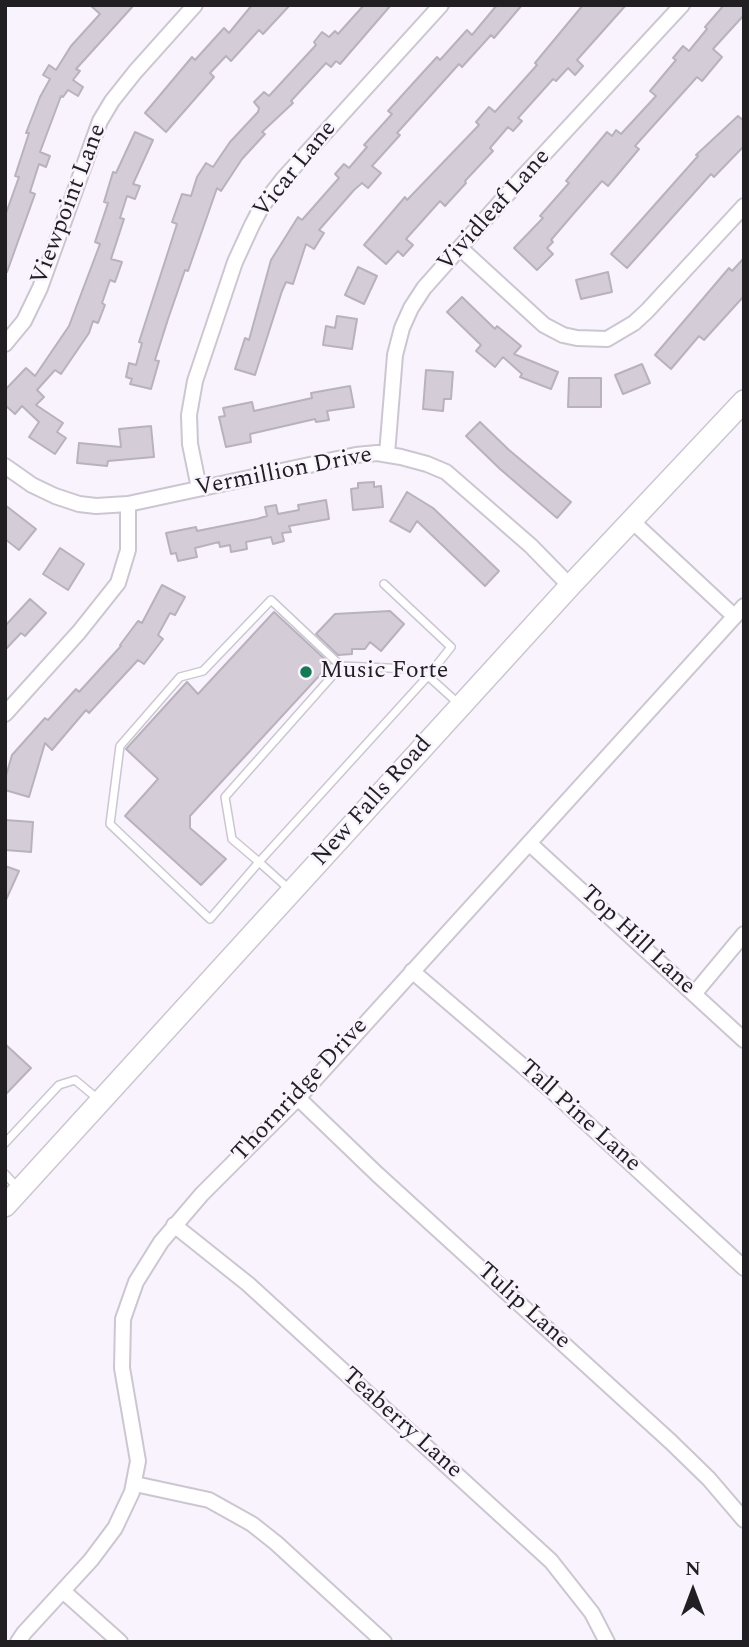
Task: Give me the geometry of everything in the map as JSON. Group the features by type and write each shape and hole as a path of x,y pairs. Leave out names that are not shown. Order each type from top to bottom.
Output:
{"main road":[{"name":"New Falls Road","path":"5,1206 570,586 744,401"}],"street":[{"name":"Viewpoint Lane","path":"5,344 24,321 40,288 100,121 135,72 195,5"},
{"name":"Vicar Lane","path":"199,488 190,444 189,415 195,381 235,262 252,225 262,206 283,179 441,5"},
{"name":"Vividleaf Lane","path":"387,454 395,355 402,328 424,288 682,5"},
{"path":"460,248 544,326 577,338 607,339 634,323 647,311 744,206"},
{"name":"Vermillion Drive","path":"5,466 32,485 55,496 96,506 128,503 332,460 366,454 387,454 427,464 446,472 531,546 570,586"},
{"path":"5,714 79,632 118,583 128,550 128,503"},
{"path":"631,520 739,611"},
{"name":"Thornridge Drive","path":"19,1642 115,1528 135,1484 138,1461 122,1368 123,1319 136,1282 174,1225 298,1098 739,611"},
{"name":"Top Hill Lane","path":"529,843 744,1040"},
{"path":"694,994 744,934"},
{"name":"Tall Pine Lane","path":"412,971 552,1091 744,1268"},
{"name":"Tulip Lane","path":"298,1098 377,1174 671,1442 709,1479 744,1520"},
{"name":"Teaberry Lane","path":"174,1225 248,1284 551,1560 592,1613 607,1642"},
{"path":"135,1484 209,1500 252,1524 384,1642"},
{"path":"63,1591 120,1642"}],"lane":[{"path":"384,584 450,648 428,676 210,919 110,824 120,746 180,677 203,671 271,600 341,666 411,668 428,676 461,705"},
{"path":"292,892 232,839 225,797 341,666"},
{"path":"5,1143 59,1086 75,1080 101,1101"},
{"path":"5,1174 20,1190"}],"building":[{"path":"90,5 134,5 76,69 80,71 73,80 83,87 78,96 68,90 61,96 40,152 50,156 46,167 39,164 30,192 35,194 5,272 5,216 19,177 15,176 29,133 26,133 50,79 43,75 49,65 56,70 71,46 100,14"},
{"path":"252,5 290,5 263,34 259,30 231,61 226,56 210,73 214,77 166,132 145,113 192,57 195,60 224,28 229,33"},
{"path":"364,5 391,5 340,64 336,61 331,67 326,63 291,101 293,103 262,132 265,134 242,159 221,191 217,188 168,319 155,360 159,361 151,389 130,384 132,379 126,377 129,363 136,365 142,343 139,342 177,224 172,222 182,194 191,196 197,177 206,163 213,167 230,142 258,112 259,108 254,102 264,92 269,96 316,45 314,42 322,32 329,37 335,31 338,34"},
{"path":"497,5 522,5 494,38 491,35 462,67 459,64 397,133 400,135 372,166 381,173 368,188 362,183 354,190 319,230 324,233 314,249 306,244 293,284 286,282 282,291 255,375 235,369 245,338 249,340 271,260 298,217 302,220 339,178 335,174 344,164 349,168 367,147 364,145 392,114 388,111 437,57 440,60 467,30 472,35"},
{"path":"583,5 626,5 577,60 583,66 575,75 568,68 556,81 553,79 518,118 522,121 513,131 508,127 490,148 493,151 445,206 440,201 406,239 413,245 403,256 398,251 386,264 364,245 405,197 407,200 479,125 476,122 489,107 495,112 537,65 535,63"},
{"path":"724,5 744,5 744,15 713,49 722,57 702,81 697,77 635,146 639,149 608,186 602,181 575,212 551,240 553,242 547,248 553,254 537,270 514,248 543,218 540,216 569,183 566,181 607,132 612,136 616,130 621,134 656,96 650,91 676,60 673,58 683,46 689,51"},
{"path":"738,116 744,121 744,146 714,177 711,174 627,268 611,254 698,156 696,155"},
{"path":"135,132 153,140 133,184 140,186 135,199 127,196 120,218 124,219 111,259 122,262 115,282 110,280 98,323 93,321 89,333 61,374 55,370 37,390 44,397 36,405 63,423 57,432 66,438 55,454 29,437 39,422 22,406 15,414 5,405 5,390 26,368 35,376 69,326 100,244 95,242 108,203 104,202 113,172 116,173"},
{"path":"744,258 744,296 704,340 699,336 671,369 655,355 729,268 732,271"},
{"path":"358,267 377,276 364,304 345,295"},
{"path":"608,272 612,292 581,299 576,280"},
{"path":"462,297 495,329 497,326 521,346 514,354 558,372 551,389 520,377 522,374 503,357 495,367 476,351 481,345 447,312"},
{"path":"337,316 357,319 352,349 323,345 326,326 335,328"},
{"path":"642,364 650,383 623,394 615,375"},
{"path":"426,370 453,372 451,399 444,399 443,411 423,409"},
{"path":"569,378 601,378 601,407 568,407"},
{"path":"350,386 354,407 327,411 329,420 316,422 315,419 250,434 251,442 226,447 219,417 225,416 223,408 252,402 254,411 312,398 311,393"},
{"path":"480,422 571,502 557,518 466,436"},
{"path":"151,426 154,457 108,461 107,466 77,463 79,443 121,447 119,429"},
{"path":"374,482 374,487 381,486 383,507 353,510 351,489 358,488 358,483"},
{"path":"407,492 433,508 499,571 485,586 417,521 410,532 390,521"},
{"path":"326,500 329,519 289,526 291,532 282,533 284,541 273,544 271,537 246,542 247,549 231,552 230,545 220,547 219,542 195,548 197,557 178,561 176,553 171,554 166,533 196,527 197,531 257,519 267,516 265,507 276,505 278,514 299,510 298,505"},
{"path":"5,505 36,529 19,550 5,539"},
{"path":"60,548 84,564 68,590 43,574"},
{"path":"162,585 185,597 175,615 170,613 158,635 163,639 144,664 138,660 89,713 86,710 52,750 45,743 29,797 5,790 5,779 12,755 45,718 48,720 76,689 79,692 121,646 138,621 142,623"},
{"path":"30,599 46,613 25,636 21,633 5,650 5,626"},
{"path":"390,611 404,624 381,651 370,642 365,649 352,649 352,654 338,655 316,634 335,614"},
{"path":"274,612 330,664 190,816 190,828 226,859 201,885 125,816 158,779 126,749 187,682 198,694"},
{"path":"5,820 33,822 31,852 5,850"},
{"path":"5,866 19,871 5,902"},
{"path":"5,1044 31,1068 5,1095"}],"place":[{"name":"Music Forte","path":"306,672"}]}
